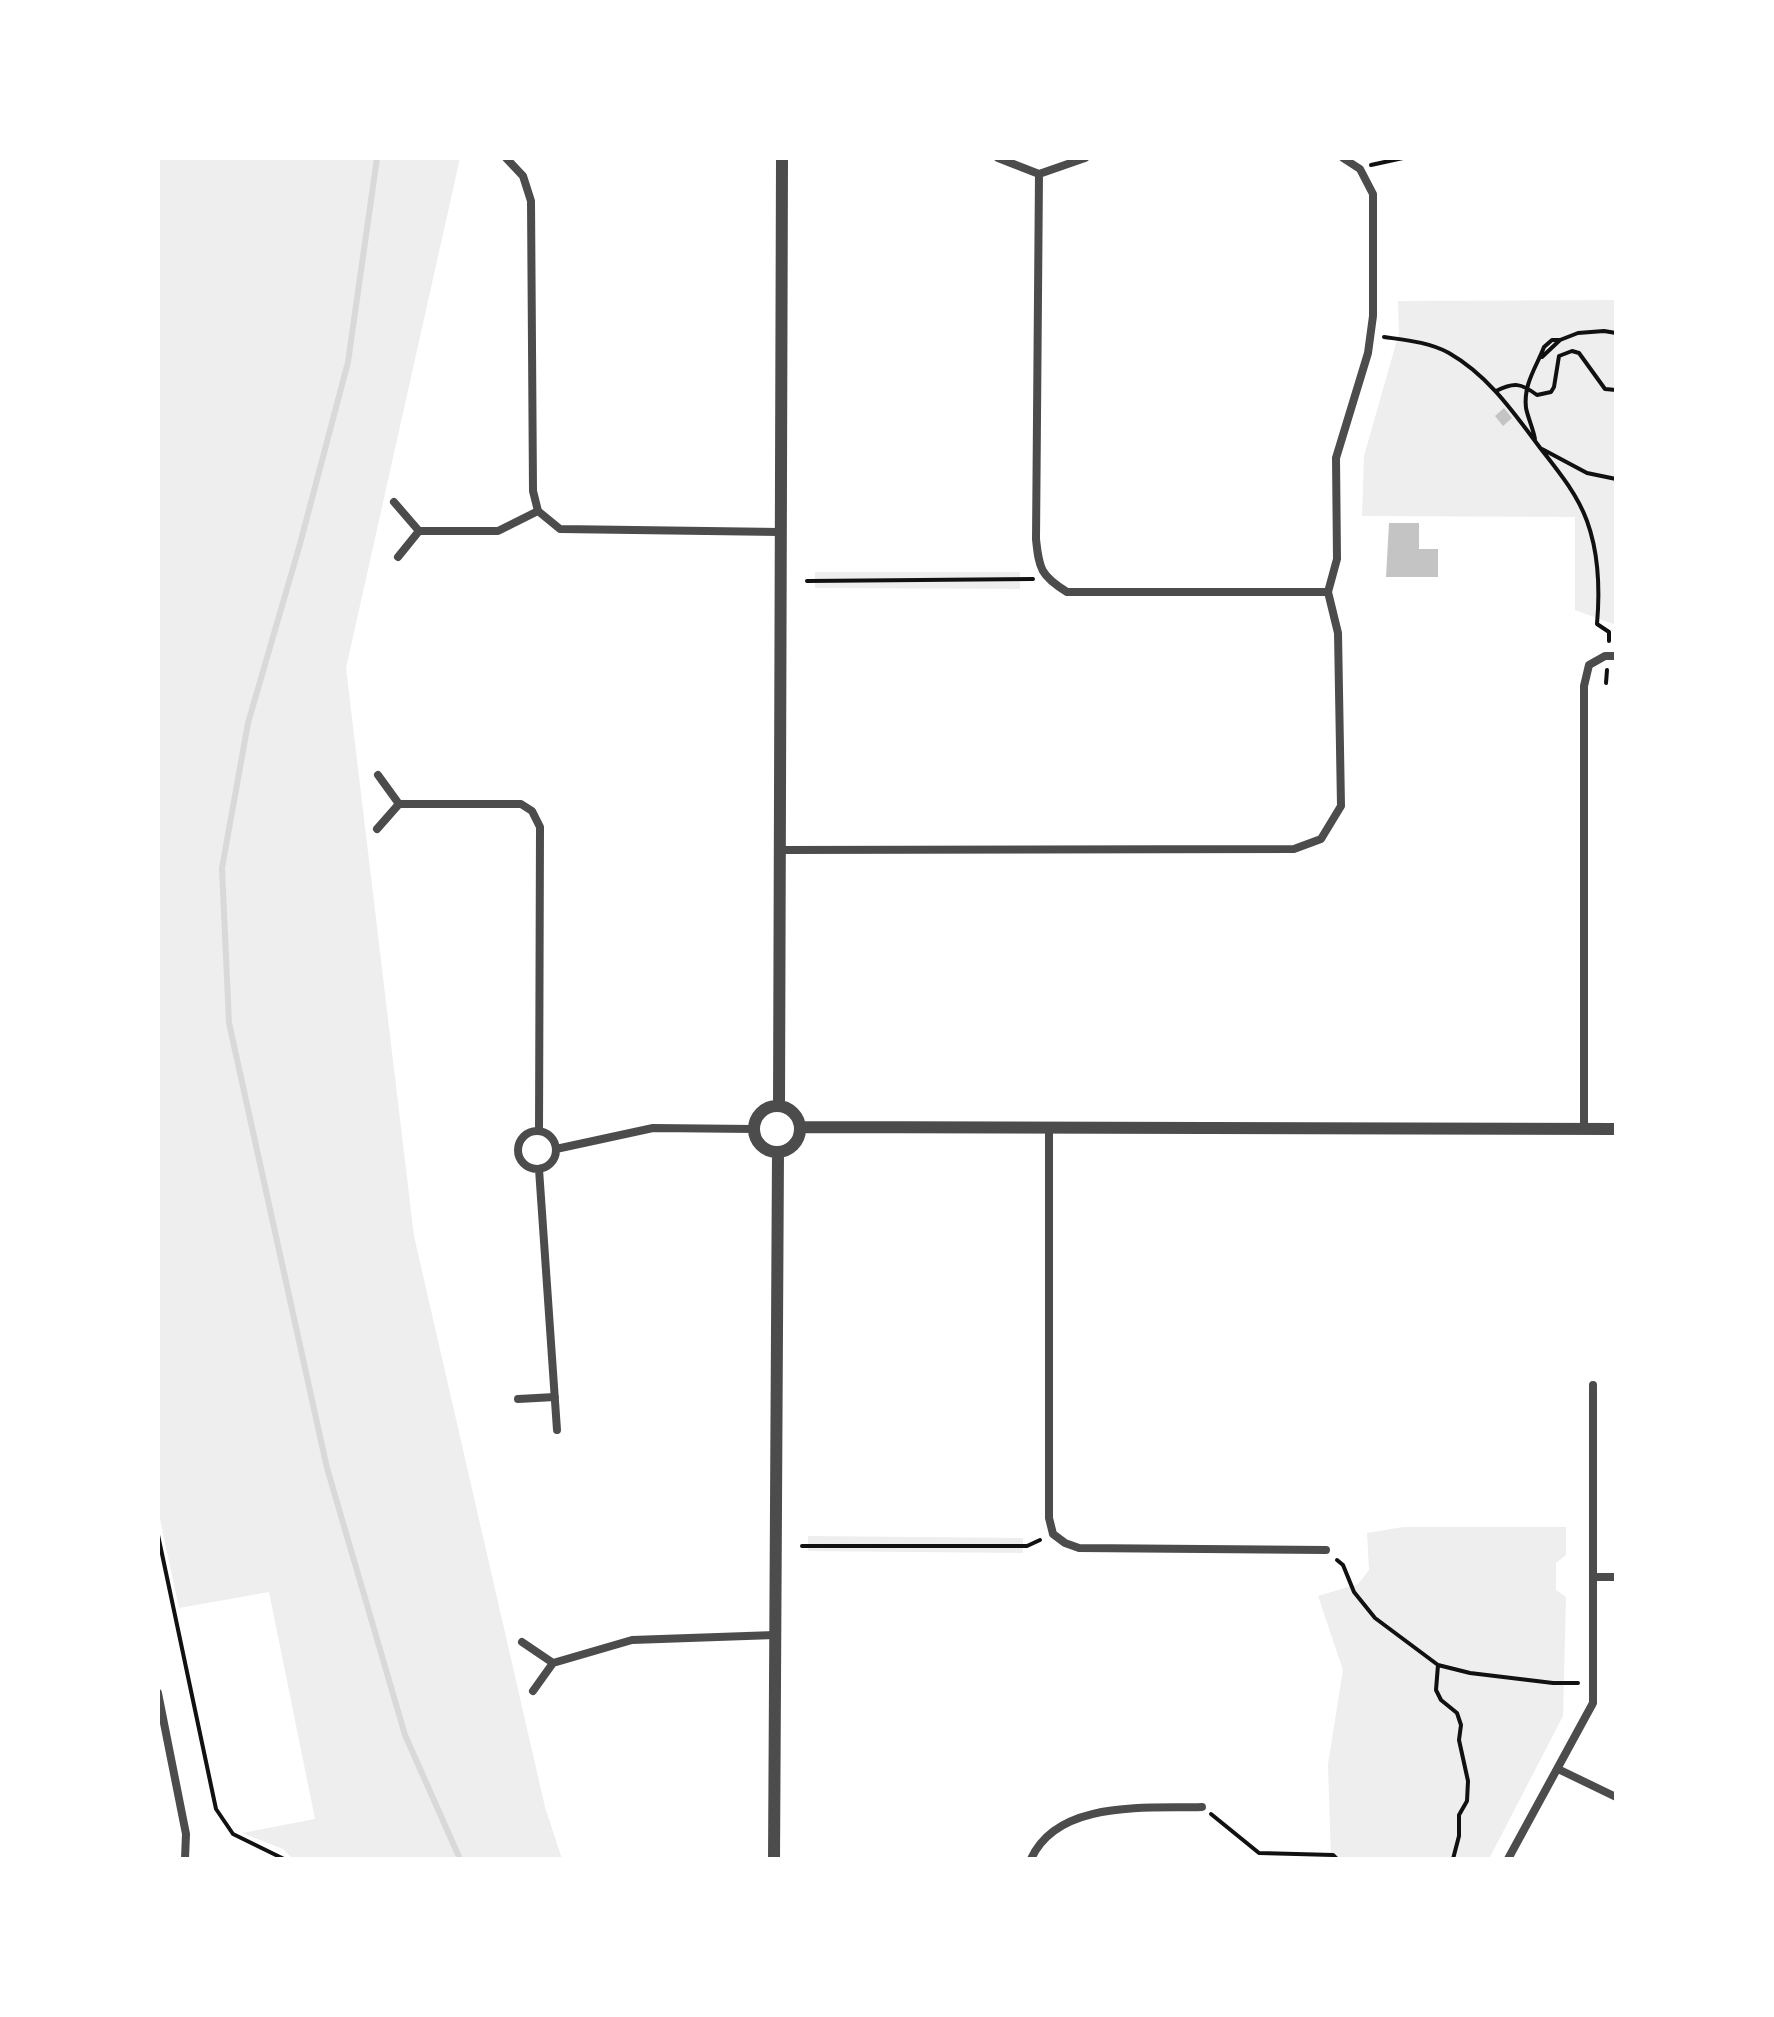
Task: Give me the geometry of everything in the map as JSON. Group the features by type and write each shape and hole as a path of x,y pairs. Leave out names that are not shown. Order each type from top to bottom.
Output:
{"street":[{"path":"506,158 523,176 531,201 533,491 538,511 560,529 780,532"},
{"path":"779,1105 782,158"},
{"path":"998,158 1039,174 1085,158"},
{"path":"780,850 1294,849 1321,839 1341,806 1338,633 1328,592 1337,559 1336,458 1371,335 1373,194 1360,169 1343,158"},
{"path":"1039,174 1036,539 1038,563 1046,579 1067,592 1328,592"},
{"path":"394,502 419,531 498,531 538,511"},
{"path":"398,557 419,531"},
{"path":"1584,1129 1584,686 1589,665 1612,656"},
{"path":"378,775 399,804"},
{"path":"377,829 399,804 521,804 532,811 540,827 539,1131"},
{"path":"779,1105 796,1115 800,1127 797,1141 785,1151 778,1152 758,1143 754,1129 759,1115 771,1106 779,1105"},
{"path":"800,1127 1616,1129"},
{"path":"556,1149 653,1128 754,1129"},
{"path":"1049,1129 1049,1518 1053,1534 1079,1548 1326,1550"},
{"path":"539,1131 551,1137 556,1149 549,1164 539,1169 524,1163 518,1150 525,1136 539,1131"},
{"path":"774,1859 778,1152"},
{"path":"539,1169 557,1430"},
{"path":"1508,1859 1593,1703 1593,1385"},
{"path":"518,1399 555,1397"},
{"path":"1593,1577 1616,1577"},
{"path":"533,1691 553,1663 632,1640 775,1635"},
{"path":"522,1642 553,1663"},
{"path":"158,1693 186,1834 185,1859"},
{"path":"1558,1769 1616,1797"},
{"path":"1031,1859 1036,1848 1067,1822 1105,1810 1202,1807"}],"path":[{"path":"1360,169 1381,161 1403,158"},
{"path":"1535,441 1526,409 1527,387 1544,347 1552,340 1591,331 1616,333"},
{"path":"1371,335 1420,342 1446,351 1476,371 1496,391 1573,490 1588,523 1598,574 1597,624 1609,632 1612,656 1606,683"},
{"path":"1496,391 1518,383 1537,395 1551,392 1559,356 1572,351 1579,353 1605,389 1616,390"},
{"path":"1541,448 1587,473 1616,479"},
{"path":"807,581 1046,579"},
{"path":"802,1546 1027,1546 1053,1534"},
{"path":"158,1535 216,1809 233,1834 284,1859"},
{"path":"1326,1550 1343,1565 1354,1592 1375,1618 1438,1665 1470,1673 1553,1683 1593,1682"},
{"path":"1438,1665 1436,1690 1441,1700 1457,1713 1468,1781 1467,1801 1459,1815 1459,1836 1453,1859"},
{"path":"1202,1807 1227,1824 1259,1853 1333,1855 1337,1859"}],"shaded area":[{"path":"158,158 460,158 346,668 414,1236 545,1807 562,1859 293,1859 283,1849 242,1833 315,1819 269,1592 179,1608 158,1510"},
{"path":"1616,300 1616,625 1575,610 1575,517 1362,516 1364,456 1399,333 1398,301"},
{"path":"815,572 1020,572 1020,589 815,588"},
{"path":"1403,1527 1566,1527 1566,1555 1556,1563 1556,1590 1566,1597 1563,1716 1489,1859 1331,1859 1328,1764 1343,1670 1318,1596 1358,1584 1369,1570 1367,1533"},
{"path":"808,1536 1023,1538 1023,1553 808,1551"}],"building":[{"path":"1504,408 1512,418 1503,426 1495,416"},
{"path":"1389,523 1419,523 1419,549 1438,549 1438,577 1386,577"}],"waterway":[{"path":"377,158 348,362 248,723 222,868 229,1023 327,1468 405,1735 460,1859"}]}
